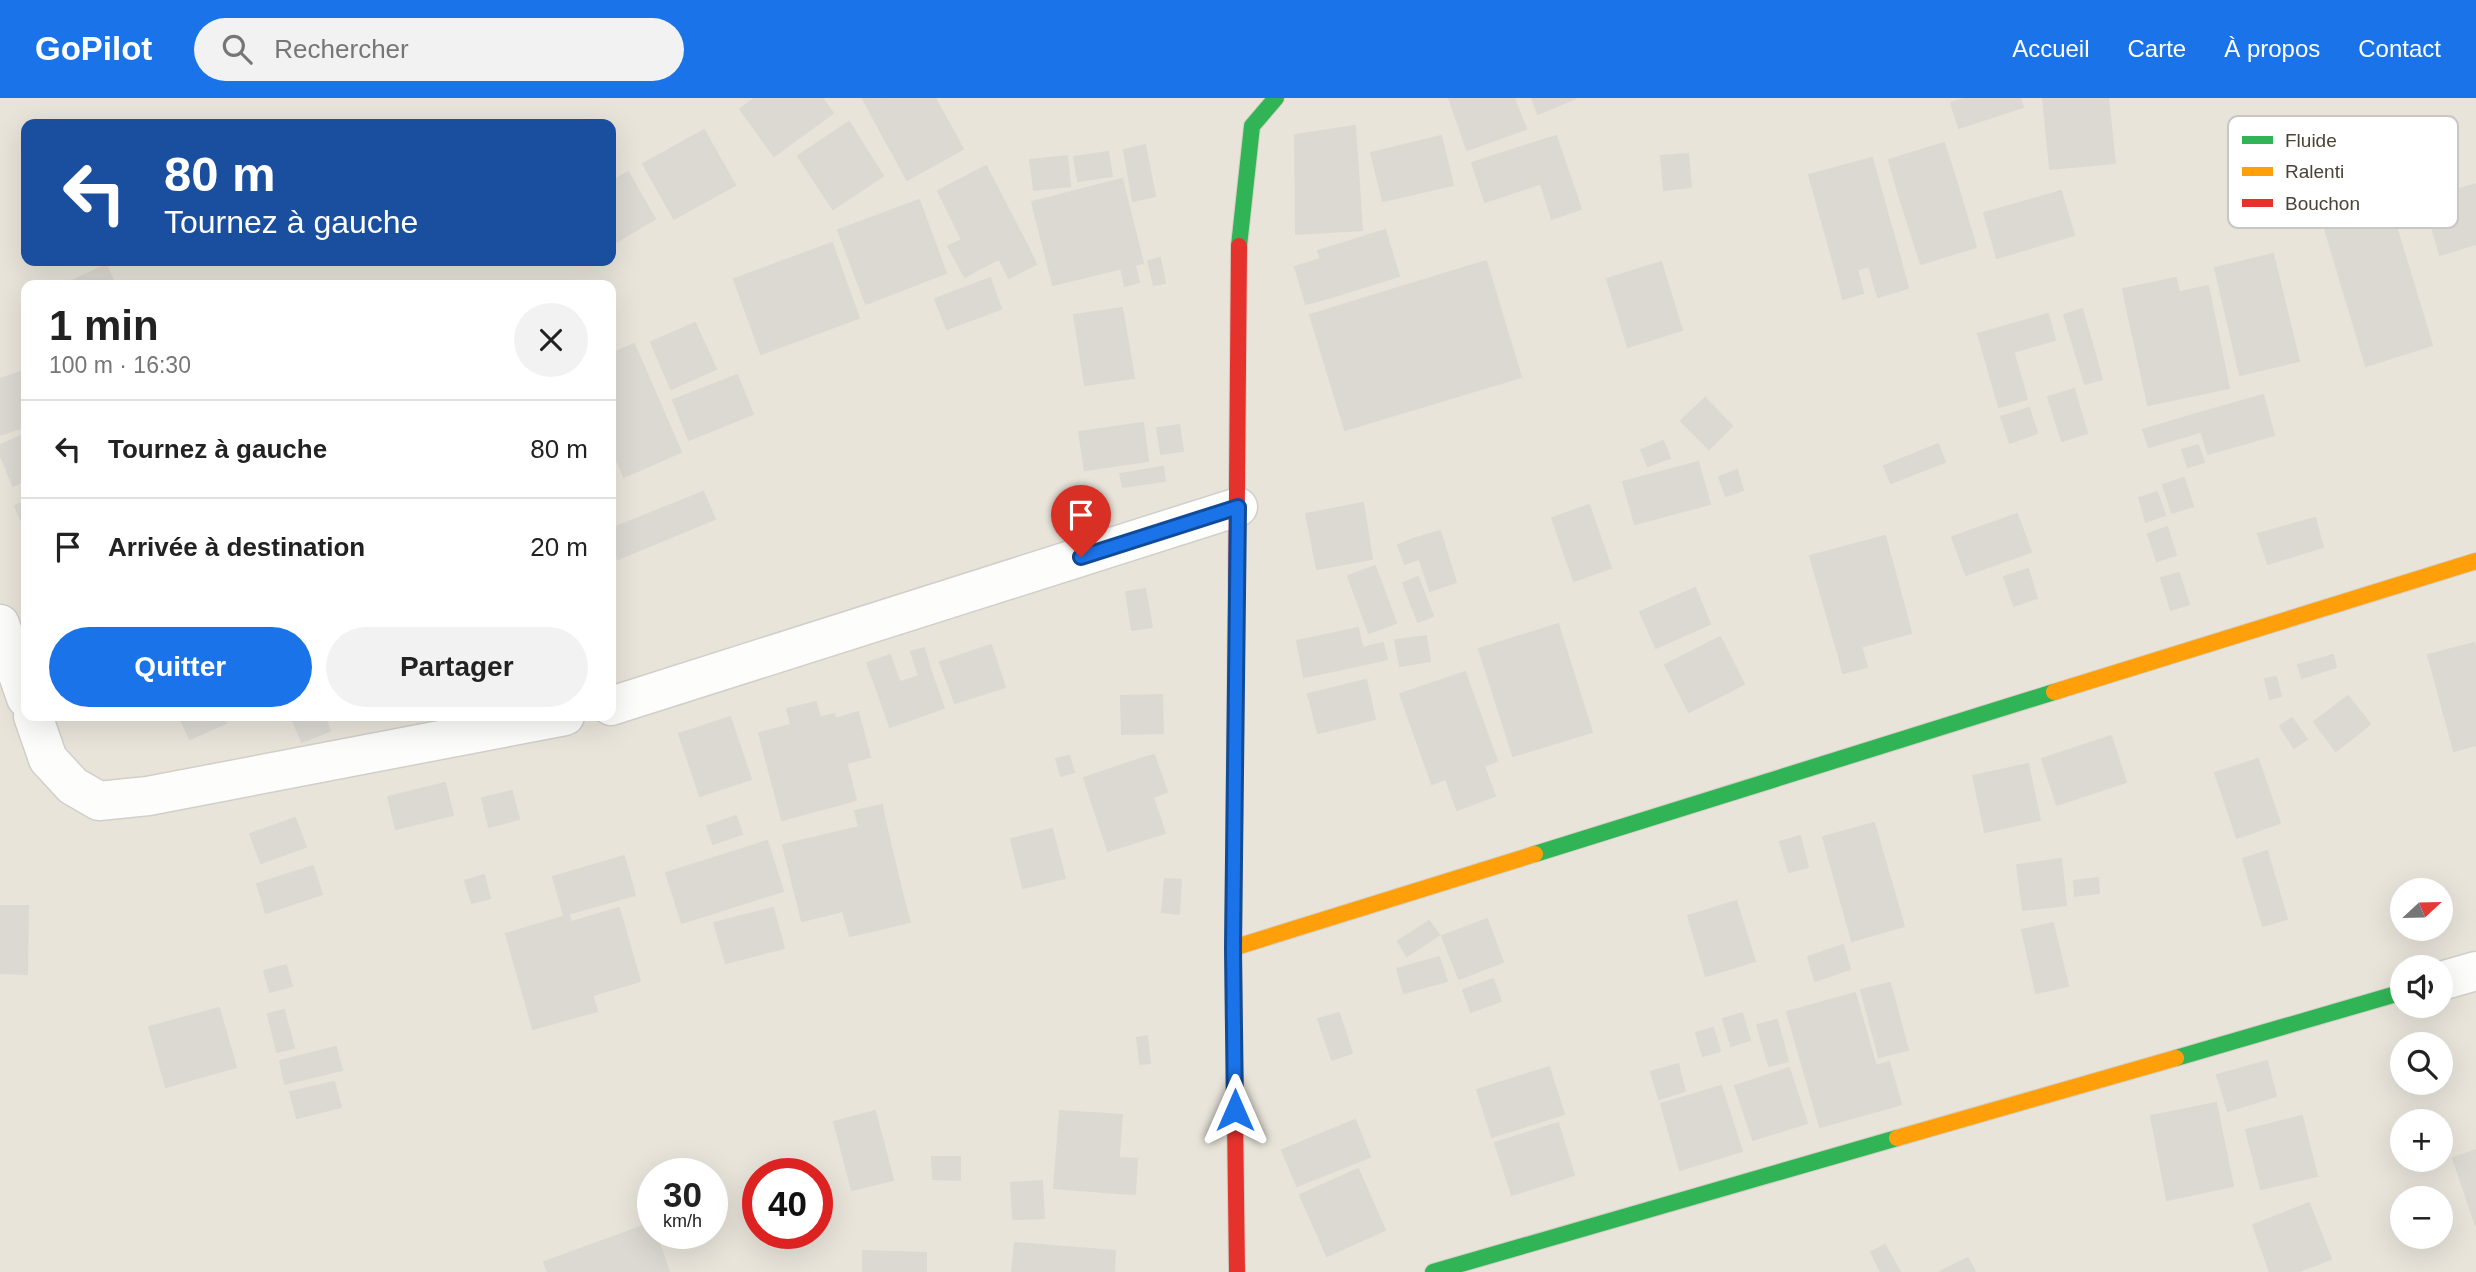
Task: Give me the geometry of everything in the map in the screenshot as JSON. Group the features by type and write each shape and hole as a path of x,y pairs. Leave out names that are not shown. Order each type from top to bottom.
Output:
{"street":[{"path":"1237,1272 1233,948 1239,246 1252,126 1276,98"},
{"path":"616,704 1238,507"},
{"path":"1233,948 2476,561"},
{"path":"0,624 21,684"},
{"path":"35,721 48,759 73,786 99,801 148,796 539,721"},
{"path":"2453,978 2476,971"},
{"path":"1433,1272 2390,996"}],"shaded area":[{"path":"0,98 2476,98 2476,1272 0,1272"}],"building":[{"path":"755,98 822,98 833,113 774,156 740,109"},
{"path":"935,98 963,149 907,180 863,99"},
{"path":"1449,98 1514,98 1526,129 1467,150"},
{"path":"1532,98 1576,98 1538,114"},
{"path":"1967,98 2020,98 2023,107 1959,128 1951,103"},
{"path":"2043,98 2108,98 2115,163 2050,169"},
{"path":"849,122 883,176 833,209 798,156"},
{"path":"1355,126 1362,230 1296,234 1295,135"},
{"path":"704,130 735,185 674,219 643,164"},
{"path":"1441,136 1453,185 1383,201 1371,153"},
{"path":"1556,136 1569,174 1527,188 1515,149"},
{"path":"1944,143 1954,174 1898,192 1889,160"},
{"path":"1145,145 1155,196 1133,201 1124,150"},
{"path":"1515,149 1527,188 1485,202 1472,163"},
{"path":"1108,152 1112,176 1078,181 1074,157"},
{"path":"1688,154 1691,187 1664,190 1661,156"},
{"path":"1067,156 1070,186 1034,190 1030,160"},
{"path":"1872,158 1882,194 1819,211 1809,175"},
{"path":"986,166 1027,245 977,270 938,191"},
{"path":"628,172 655,219 616,242 616,179"},
{"path":"1569,174 1581,209 1552,219 1541,184"},
{"path":"1954,174 1976,247 1921,264 1898,192"},
{"path":"1122,179 1143,263 1053,285 1032,202"},
{"path":"2476,184 2476,244 2440,255 2432,228 2458,228 2458,190"},
{"path":"2061,191 2074,235 1997,258 1984,213"},
{"path":"1882,194 1900,258 1837,275 1819,211"},
{"path":"919,200 946,273 866,304 838,230"},
{"path":"2396,228 2432,345 2366,366 2325,229"},
{"path":"1385,230 1399,276 1332,297 1318,251"},
{"path":"962,240 977,270 965,277 948,246"},
{"path":"832,243 859,318 761,354 734,279"},
{"path":"1027,245 1036,264 1009,278 999,259"},
{"path":"2273,254 2299,361 2240,375 2215,268"},
{"path":"1160,258 1165,283 1154,285 1148,261"},
{"path":"1900,258 1908,288 1878,297 1869,266"},
{"path":"1320,259 1332,297 1306,304 1295,267"},
{"path":"1486,261 1521,377 1345,430 1310,315"},
{"path":"1661,262 1682,330 1628,347 1607,279"},
{"path":"1135,265 1139,282 1125,286 1121,268"},
{"path":"106,266 113,280 74,280"},
{"path":"1857,269 1863,293 1843,299 1837,275"},
{"path":"990,278 1001,309 947,329 935,299"},
{"path":"2176,278 2179,293 2126,304 2123,289"},
{"path":"2208,286 2229,388 2148,405 2126,304"},
{"path":"1122,308 1134,378 1085,385 1074,315"},
{"path":"2082,309 2102,379 2085,384 2064,315"},
{"path":"2048,314 2055,340 2013,352 2006,326"},
{"path":"695,323 716,369 671,389 651,342"},
{"path":"2006,326 2027,399 1999,407 1978,334"},
{"path":"634,344 681,452 624,477 616,459 616,352"},
{"path":"21,372 21,428 0,435 0,379"},
{"path":"737,375 753,414 689,440 673,400"},
{"path":"2074,389 2087,433 2062,441 2048,397"},
{"path":"2263,395 2274,435 2208,454 2196,414"},
{"path":"1705,398 1732,426 1709,449 1681,421"},
{"path":"2029,408 2037,433 2010,443 2001,417"},
{"path":"2196,414 2200,432 2149,447 2143,430"},
{"path":"1143,423 1148,461 1085,470 1079,432"},
{"path":"1179,425 1183,451 1161,454 1157,428"},
{"path":"21,436 21,482 13,486 0,454 0,445"},
{"path":"1663,441 1670,458 1648,466 1641,450"},
{"path":"1938,444 1945,462 1891,483 1884,466"},
{"path":"2198,445 2204,462 2188,467 2182,450"},
{"path":"1698,462 1710,504 1635,524 1623,482"},
{"path":"1163,467 1165,481 1123,487 1120,474"},
{"path":"1737,470 1743,490 1726,496 1719,477"},
{"path":"2184,478 2193,506 2172,513 2163,485"},
{"path":"703,492 715,519 618,559 616,527"},
{"path":"2157,492 2165,515 2146,522 2139,498"},
{"path":"21,503 21,520 15,506"},
{"path":"1363,503 1372,559 1317,569 1306,514"},
{"path":"1589,505 1611,568 1574,581 1552,518"},
{"path":"2017,514 2031,552 1966,575 1952,537"},
{"path":"2315,518 2323,547 2268,564 2258,534"},
{"path":"2167,527 2176,555 2157,561 2148,534"},
{"path":"1440,531 1456,582 1430,591 1413,539"},
{"path":"1885,536 1906,613 1832,633 1810,556"},
{"path":"1413,539 1419,559 1405,564 1398,545"},
{"path":"1375,566 1396,623 1369,633 1348,576"},
{"path":"2028,569 2037,598 2014,606 2004,577"},
{"path":"2179,573 2189,604 2171,610 2161,578"},
{"path":"1418,577 1433,616 1418,622 1403,583"},
{"path":"1695,588 1710,624 1656,648 1640,612"},
{"path":"1145,589 1152,627 1132,630 1126,592"},
{"path":"1906,613 1911,633 1838,653 1832,633"},
{"path":"1558,624 1592,732 1513,756 1479,649"},
{"path":"1358,628 1366,664 1304,677 1297,641"},
{"path":"1426,636 1430,661 1400,666 1395,640"},
{"path":"1720,637 1744,684 1689,712 1665,665"},
{"path":"1383,643 1387,659 1366,664 1362,648"},
{"path":"2474,643 2476,745 2454,751 2428,655"},
{"path":"991,645 1005,687 955,703 940,662"},
{"path":"1861,646 1867,667 1843,673 1838,653"},
{"path":"924,648 931,672 919,676 911,652"},
{"path":"890,655 900,683 877,690 867,663"},
{"path":"2333,655 2336,667 2302,678 2298,665"},
{"path":"931,672 944,708 890,727 877,690"},
{"path":"1465,672 1497,761 1432,784 1400,694"},
{"path":"2276,677 2281,696 2270,699 2265,679"},
{"path":"1366,680 1375,719 1318,733 1308,694"},
{"path":"1162,695 1163,733 1122,734 1121,696"},
{"path":"2348,696 2370,724 2336,751 2314,722"},
{"path":"816,702 820,718 791,725 787,709"},
{"path":"858,712 870,757 847,763 835,719"},
{"path":"834,714 856,800 782,820 759,733"},
{"path":"730,717 751,779 700,796 679,734"},
{"path":"2292,718 2307,739 2294,748 2280,726"},
{"path":"181,721 225,721 226,723 190,739"},
{"path":"293,721 326,721 330,731 302,742"},
{"path":"2111,736 2126,782 2057,805 2042,759"},
{"path":"1154,755 1167,792 1153,797 1140,759"},
{"path":"1069,756 1074,772 1061,776 1056,759"},
{"path":"1140,759 1165,833 1108,851 1084,778"},
{"path":"2258,759 2280,823 2237,838 2215,773"},
{"path":"2028,764 2040,820 1985,832 1973,776"},
{"path":"1484,766 1495,796 1457,810 1446,779"},
{"path":"445,783 453,815 396,829 388,797"},
{"path":"512,791 519,819 489,827 482,798"},
{"path":"882,805 885,821 859,827 855,811"},
{"path":"736,816 742,834 713,844 707,826"},
{"path":"295,818 306,847 261,863 250,834"},
{"path":"885,821 903,897 843,911 825,835"},
{"path":"1874,823 1904,926 1852,941 1823,837"},
{"path":"1052,829 1065,878 1023,888 1011,839"},
{"path":"825,835 843,911 802,921 783,845"},
{"path":"1800,836 1808,867 1789,872 1780,842"},
{"path":"767,841 783,891 682,923 666,873"},
{"path":"2267,851 2287,919 2263,926 2243,859"},
{"path":"624,856 635,895 564,915 553,877"},
{"path":"2061,859 2066,905 2023,910 2017,865"},
{"path":"313,866 322,894 266,913 257,884"},
{"path":"484,875 490,898 472,903 465,881"},
{"path":"2098,878 2099,893 2075,896 2074,881"},
{"path":"1165,879 1181,880 1179,914 1162,912"},
{"path":"903,897 910,922 850,936 843,911"},
{"path":"1736,901 1755,961 1706,976 1688,916"},
{"path":"0,906 28,906 27,974 0,973"},
{"path":"619,908 640,981 593,995 572,922"},
{"path":"773,908 784,948 726,963 714,923"},
{"path":"569,915 597,1011 533,1029 506,934"},
{"path":"1487,919 1503,962 1459,979 1442,936"},
{"path":"1429,921 1439,935 1407,956 1398,941"},
{"path":"2053,923 2068,986 2036,993 2022,930"},
{"path":"1843,945 1850,969 1815,981 1808,957"},
{"path":"1439,957 1447,981 1404,993 1397,969"},
{"path":"286,965 292,986 270,992 264,971"},
{"path":"1493,979 1501,1001 1471,1012 1463,990"},
{"path":"1890,983 1908,1050 1879,1057 1861,990"},
{"path":"1855,993 1888,1108 1820,1127 1787,1012"},
{"path":"219,1008 236,1067 166,1087 149,1027"},
{"path":"284,1010 294,1048 277,1052 268,1014"},
{"path":"1339,1013 1352,1053 1332,1060 1318,1019"},
{"path":"1742,1013 1750,1040 1731,1046 1723,1019"},
{"path":"1777,1020 1788,1061 1769,1066 1757,1025"},
{"path":"1713,1028 1720,1051 1703,1056 1696,1033"},
{"path":"1147,1036 1150,1063 1140,1064 1137,1038"},
{"path":"336,1047 342,1070 285,1084 280,1061"},
{"path":"2267,1061 2276,1096 2228,1111 2217,1075"},
{"path":"1889,1062 1901,1104 1888,1108 1876,1066"},
{"path":"1678,1064 1685,1091 1659,1099 1651,1072"},
{"path":"1549,1067 1564,1114 1492,1137 1477,1090"},
{"path":"1789,1068 1807,1123 1753,1140 1735,1086"},
{"path":"334,1082 341,1107 297,1118 290,1092"},
{"path":"1721,1086 1742,1151 1680,1170 1661,1104"},
{"path":"2216,1103 2233,1186 2167,1200 2151,1116"},
{"path":"875,1111 893,1180 852,1190 834,1122"},
{"path":"1060,1111 1122,1115 1116,1193 1054,1188"},
{"path":"2302,1116 2317,1176 2261,1189 2246,1130"},
{"path":"1355,1120 1370,1157 1297,1186 1282,1150"},
{"path":"1558,1123 1574,1175 1512,1195 1495,1143"},
{"path":"2476,1150 2476,1226 2453,1158"},
{"path":"932,1157 960,1157 960,1180 933,1179"},
{"path":"1119,1158 1137,1159 1135,1194 1116,1193"},
{"path":"1358,1169 1385,1230 1327,1256 1300,1195"},
{"path":"1042,1181 1044,1218 1013,1219 1011,1183"},
{"path":"2309,1203 2331,1259 2297,1272 2270,1272 2253,1225"},
{"path":"637,1228 637,1249 661,1249 669,1272 548,1272 544,1262"},
{"path":"1015,1243 1115,1251 1114,1272 1012,1272"},
{"path":"1885,1245 1900,1272 1881,1272 1871,1252"},
{"path":"863,1251 926,1253 926,1272 863,1272"},
{"path":"1968,1258 1975,1272 1941,1271"}],"traffic: fast":[{"path":"1239,246 1252,126 1276,98"},
{"path":"1535,854 2054,692"},
{"path":"2176,1058 2390,996"},
{"path":"1433,1272 1897,1138"}],"traffic: slow":[{"path":"2054,692 2476,561"},
{"path":"1233,960 1236,607"},
{"path":"1233,948 1535,854"},
{"path":"1897,1138 2176,1058"}],"traffic: jam":[{"path":"1236,607 1239,246"},
{"path":"1233,960 1237,1272"}],"route":[{"path":"1081,557 1238,507 1233,948 1235,1110"}]}
